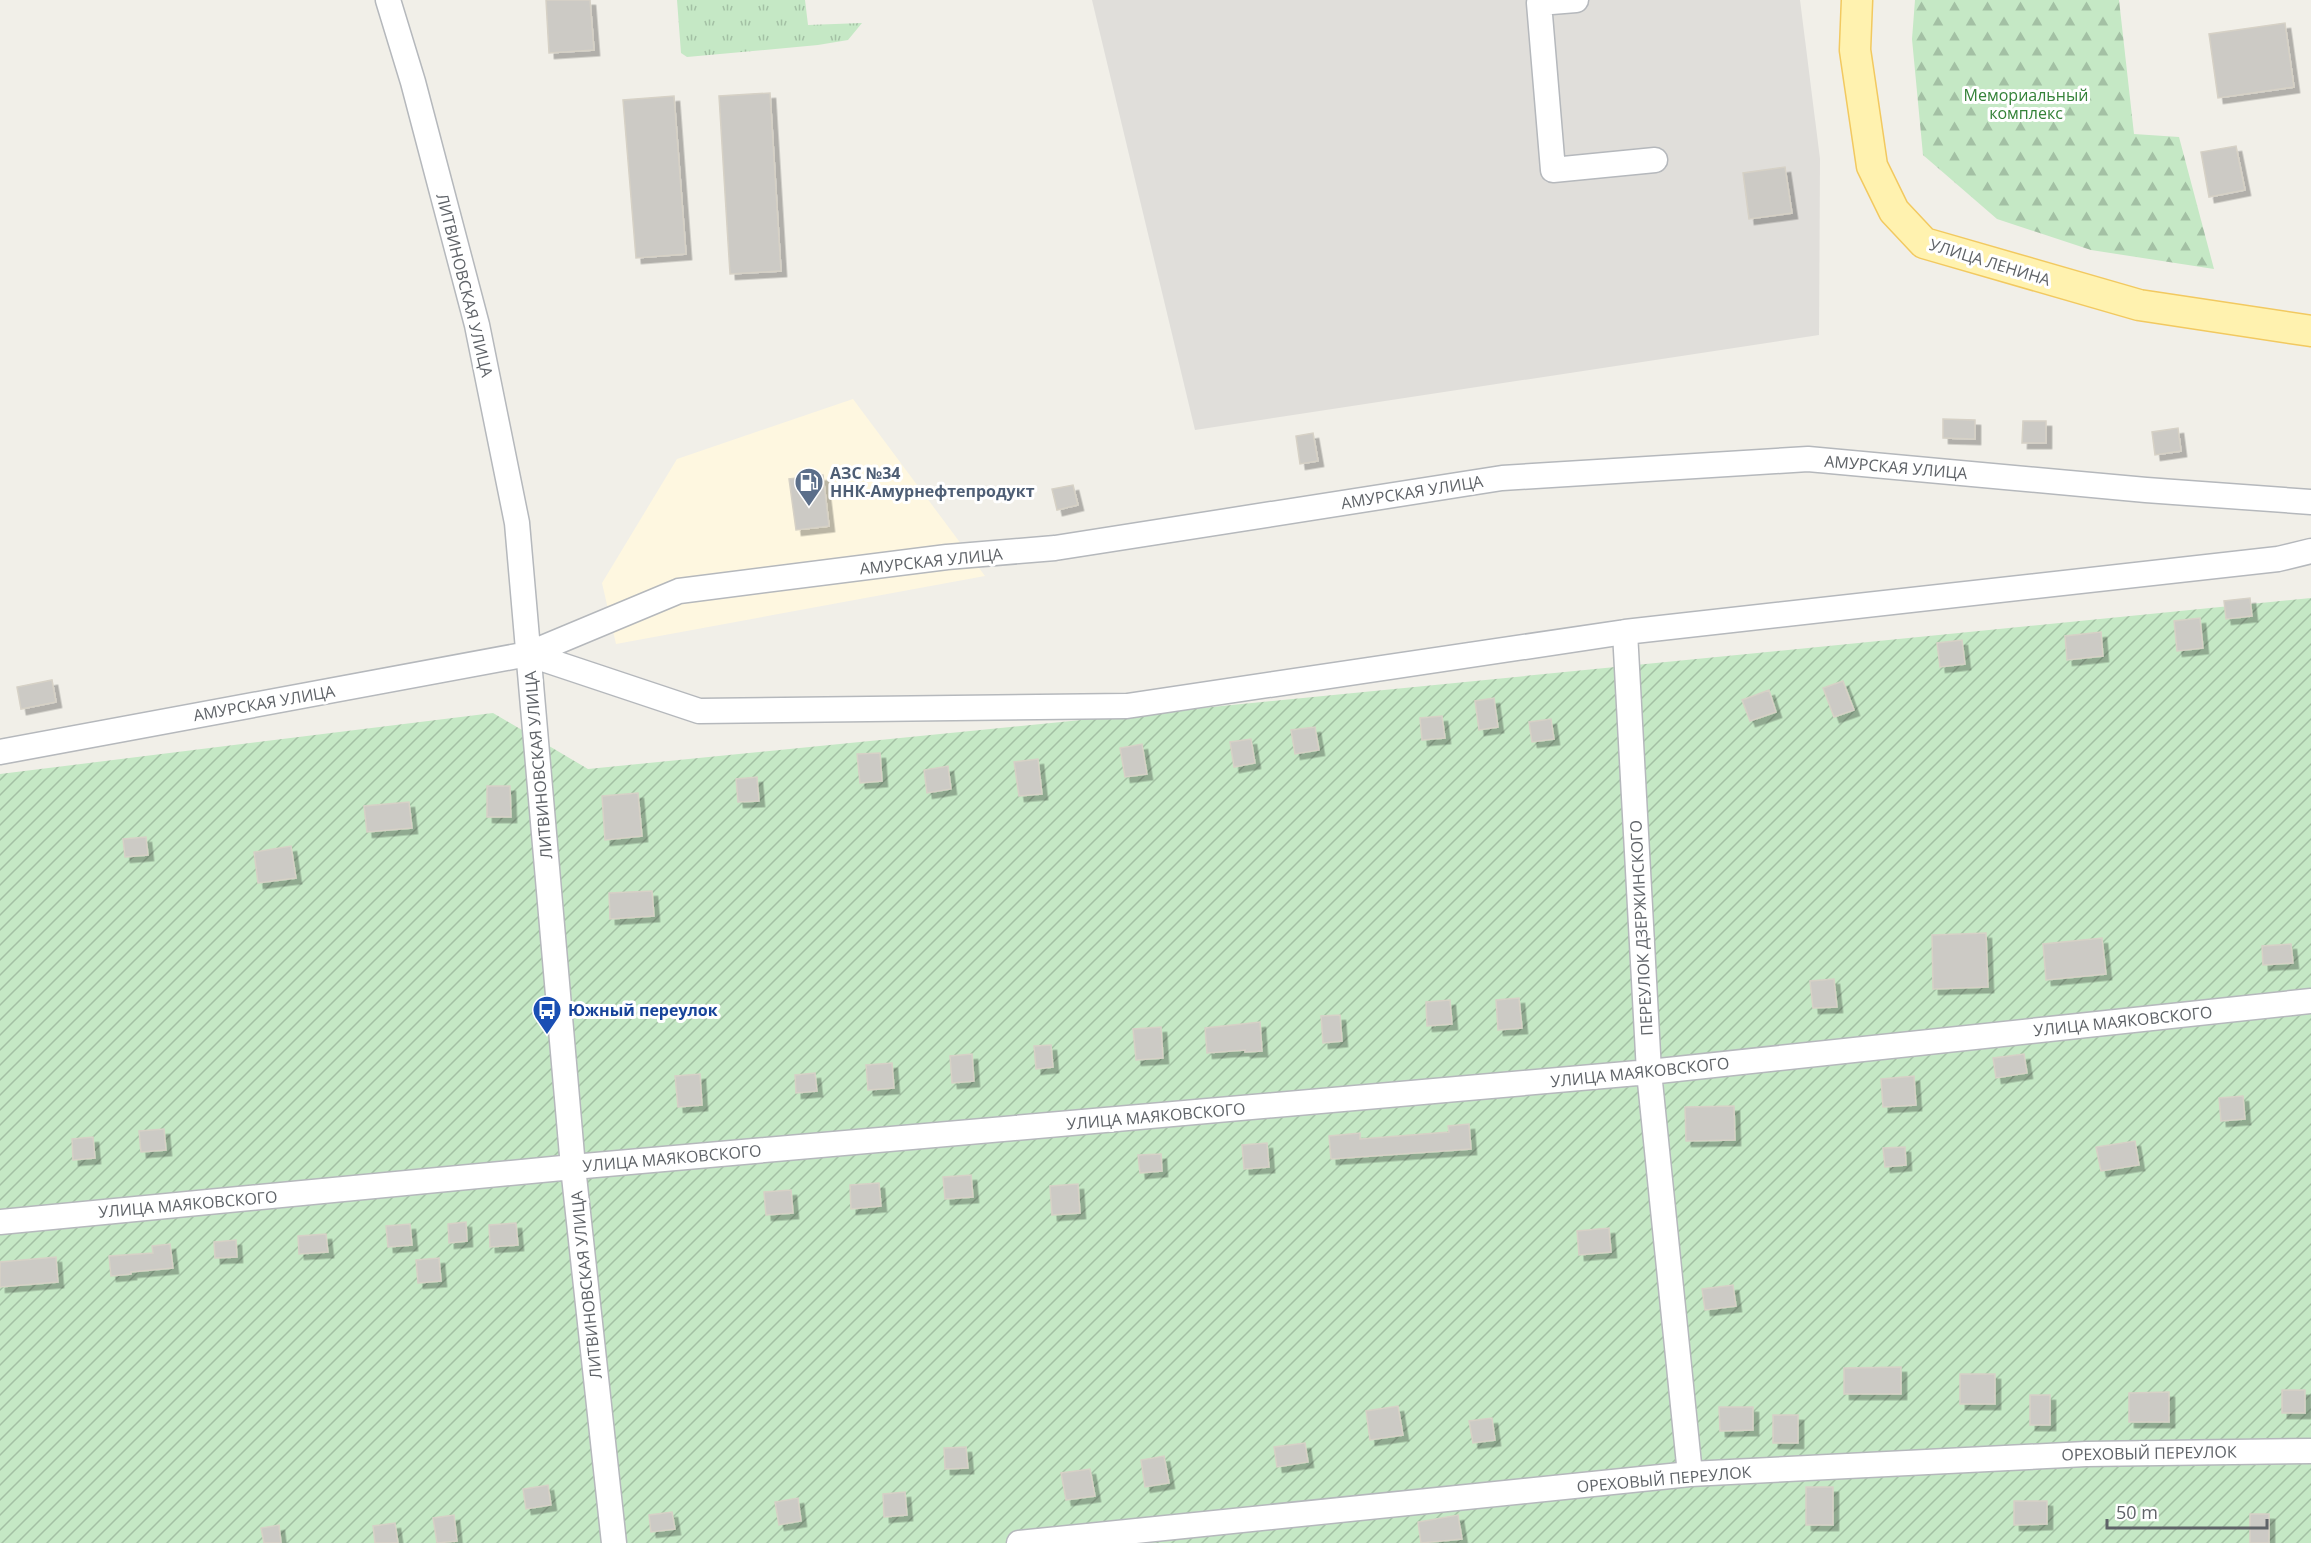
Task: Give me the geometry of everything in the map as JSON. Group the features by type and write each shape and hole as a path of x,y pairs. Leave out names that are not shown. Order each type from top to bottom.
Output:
{"main road":[{"name":"УЛИЦА ЛЕНИНА","path":"1857,0 1855,50 1872,166 1894,211 1924,243 2139,305 2311,331"}],"street":[{"name":"ЛИТВИНОВСКАЯ УЛИЦА","path":"388,0 413,82 477,325 518,523 573,1167 614,1543"},
{"path":"1576,0 1539,1 1553,170 1655,160"},
{"name":"АМУРСКАЯ УЛИЦА","path":"0,752 528,654 679,591 947,557 1055,548 1502,478 1808,459 2146,490 2311,502"},
{"name":"АМУРСКАЯ УЛИЦА","path":"528,654 699,711 1127,706 1625,632 2278,559 2311,552"},
{"name":"ПЕРЕУЛОК ДЗЕРЖИНСКОГО","path":"1625,632 1650,1072 1690,1474"},
{"name":"УЛИЦА МАЯКОВСКОГО","path":"0,1222 573,1167 1650,1072 2311,1001"},
{"name":"ОРЕХОВЫЙ ПЕРЕУЛОК","path":"1019,1543 1690,1474 2086,1454 2311,1451"}],"shaded area":[{"path":"1092,0 1800,0 1820,159 1819,335 1195,430"},
{"path":"853,399 985,576 616,644 602,583 677,459"}],"green space":[{"path":"677,0 805,0 808,25 862,23 848,40 818,45 687,57 681,53"},
{"name":"Мемориальный комплекс","path":"1915,0 2119,0 2134,134 2179,137 2214,269 2091,250 1997,219 1923,155 1912,39"},
{"path":"2311,598 2311,1543 0,1543 0,774 493,713 588,769"}],"building":[{"path":"546,0 590,0 594,50 549,53"},
{"path":"2285,23 2294,87 2218,98 2209,34"},
{"path":"770,93 781,271 730,274 719,96"},
{"path":"674,96 686,254 636,258 623,100"},
{"path":"2236,146 2245,190 2209,197 2201,152"},
{"path":"1785,167 1792,213 1749,219 1743,173"},
{"path":"1943,419 1975,420 1975,439 1943,438"},
{"path":"2023,421 2046,421 2046,443 2022,443"},
{"path":"2178,428 2181,451 2155,455 2152,432"},
{"path":"1313,433 1318,461 1300,464 1296,436"},
{"path":"823,475 829,526 796,530 789,479"},
{"path":"1073,485 1078,505 1057,510 1052,489"},
{"path":"2250,598 2252,616 2226,619 2224,601"},
{"path":"2200,618 2203,648 2177,651 2174,621"},
{"path":"2101,632 2103,656 2067,660 2065,636"},
{"path":"1962,640 1965,664 1940,667 1937,643"},
{"path":"52,680 56,702 21,709 17,687"},
{"path":"1843,681 1854,710 1834,717 1823,688"},
{"path":"1769,690 1776,712 1750,721 1742,700"},
{"path":"1494,698 1498,727 1479,730 1475,701"},
{"path":"1442,716 1445,738 1422,740 1420,718"},
{"path":"1551,719 1554,739 1532,742 1529,722"},
{"path":"1315,727 1319,750 1295,754 1291,730"},
{"path":"1251,739 1255,763 1234,767 1230,742"},
{"path":"1142,744 1147,774 1125,777 1120,748"},
{"path":"880,753 882,781 860,783 857,754"},
{"path":"1038,759 1042,794 1019,796 1014,762"},
{"path":"948,766 951,789 927,793 924,770"},
{"path":"757,777 759,801 738,802 736,779"},
{"path":"487,786 510,786 511,817 487,817"},
{"path":"638,793 642,836 605,840 602,796"},
{"path":"409,802 412,828 367,832 364,806"},
{"path":"146,837 148,855 125,857 123,839"},
{"path":"291,846 296,878 258,883 254,852"},
{"path":"652,891 654,916 610,919 609,893"},
{"path":"1986,933 1988,987 1933,989 1932,935"},
{"path":"2102,938 2106,974 2046,980 2043,944"},
{"path":"2291,944 2293,963 2263,965 2262,946"},
{"path":"1834,979 1837,1007 1813,1008 1810,981"},
{"path":"1519,998 1522,1028 1498,1030 1496,1000"},
{"path":"1450,1000 1452,1024 1427,1026 1426,1002"},
{"path":"1340,1015 1342,1041 1323,1043 1321,1016"},
{"path":"1260,1022 1262,1051 1207,1053 1205,1028"},
{"path":"1161,1027 1163,1058 1136,1060 1133,1029"},
{"path":"1051,1045 1053,1067 1036,1069 1034,1046"},
{"path":"972,1054 974,1081 952,1083 950,1056"},
{"path":"2024,1054 2027,1073 1996,1078 1993,1058"},
{"path":"892,1063 894,1088 868,1090 866,1065"},
{"path":"815,1073 817,1091 796,1093 795,1075"},
{"path":"700,1074 702,1105 678,1107 675,1076"},
{"path":"1914,1076 1916,1105 1883,1107 1881,1079"},
{"path":"2243,1096 2245,1119 2221,1121 2219,1098"},
{"path":"1734,1106 1735,1140 1686,1141 1685,1107"},
{"path":"1469,1124 1471,1149 1331,1159 1329,1136 1360,1133 1360,1139 1449,1132 1448,1126"},
{"path":"164,1129 166,1150 141,1152 139,1131"},
{"path":"93,1137 95,1158 73,1160 72,1139"},
{"path":"2135,1141 2139,1165 2101,1171 2096,1147"},
{"path":"1267,1143 1269,1167 1244,1169 1242,1145"},
{"path":"1905,1147 1906,1165 1885,1167 1883,1148"},
{"path":"1161,1154 1162,1171 1140,1173 1138,1155"},
{"path":"971,1175 973,1197 945,1199 943,1177"},
{"path":"879,1183 881,1206 851,1209 850,1185"},
{"path":"1078,1184 1080,1213 1052,1215 1050,1186"},
{"path":"791,1190 793,1213 766,1215 764,1192"},
{"path":"466,1222 467,1241 449,1243 448,1224"},
{"path":"516,1223 518,1245 490,1247 489,1225"},
{"path":"410,1224 412,1245 388,1247 386,1226"},
{"path":"1609,1228 1611,1252 1579,1255 1577,1231"},
{"path":"326,1234 328,1252 299,1254 298,1236"},
{"path":"236,1240 237,1257 215,1258 214,1242"},
{"path":"170,1244 173,1268 111,1276 109,1256 153,1253 152,1246"},
{"path":"56,1257 58,1282 0,1287 0,1262"},
{"path":"439,1258 441,1281 418,1283 416,1260"},
{"path":"1733,1285 1736,1306 1705,1310 1702,1289"},
{"path":"1901,1367 1901,1394 1844,1394 1844,1368"},
{"path":"1960,1374 1995,1374 1995,1404 1960,1404"},
{"path":"2282,1390 2305,1390 2305,1413 2282,1413"},
{"path":"2169,1392 2169,1422 2129,1422 2129,1393"},
{"path":"2030,1395 2050,1395 2050,1425 2030,1425"},
{"path":"1398,1406 1403,1435 1370,1440 1366,1411"},
{"path":"1719,1407 1753,1407 1753,1430 1720,1431"},
{"path":"1773,1415 1798,1415 1798,1443 1773,1443"},
{"path":"1492,1418 1495,1440 1473,1443 1469,1421"},
{"path":"1305,1443 1308,1462 1277,1467 1274,1447"},
{"path":"966,1447 968,1468 945,1469 944,1448"},
{"path":"1164,1456 1169,1483 1145,1487 1141,1460"},
{"path":"1090,1469 1095,1496 1066,1500 1061,1473"},
{"path":"548,1485 551,1505 526,1509 523,1489"},
{"path":"1806,1487 1833,1487 1833,1525 1806,1525"},
{"path":"905,1492 907,1515 884,1517 883,1494"},
{"path":"798,1498 801,1521 779,1525 775,1502"},
{"path":"2014,1501 2047,1501 2047,1524 2014,1525"},
{"path":"672,1512 675,1529 651,1532 649,1515"},
{"path":"2250,1514 2269,1514 2269,1543 2250,1543"},
{"path":"454,1515 457,1541 437,1543 433,1518"},
{"path":"1458,1515 1462,1539 1421,1543 1418,1522"},
{"path":"395,1523 398,1543 375,1543 373,1526"},
{"path":"279,1525 281,1543 264,1543 261,1528"}],"place":[{"name":"АЗС №34 ННК-Амурнефтепродукт","path":"809,508"},
{"name":"Южный переулок","path":"547,1036"}]}
